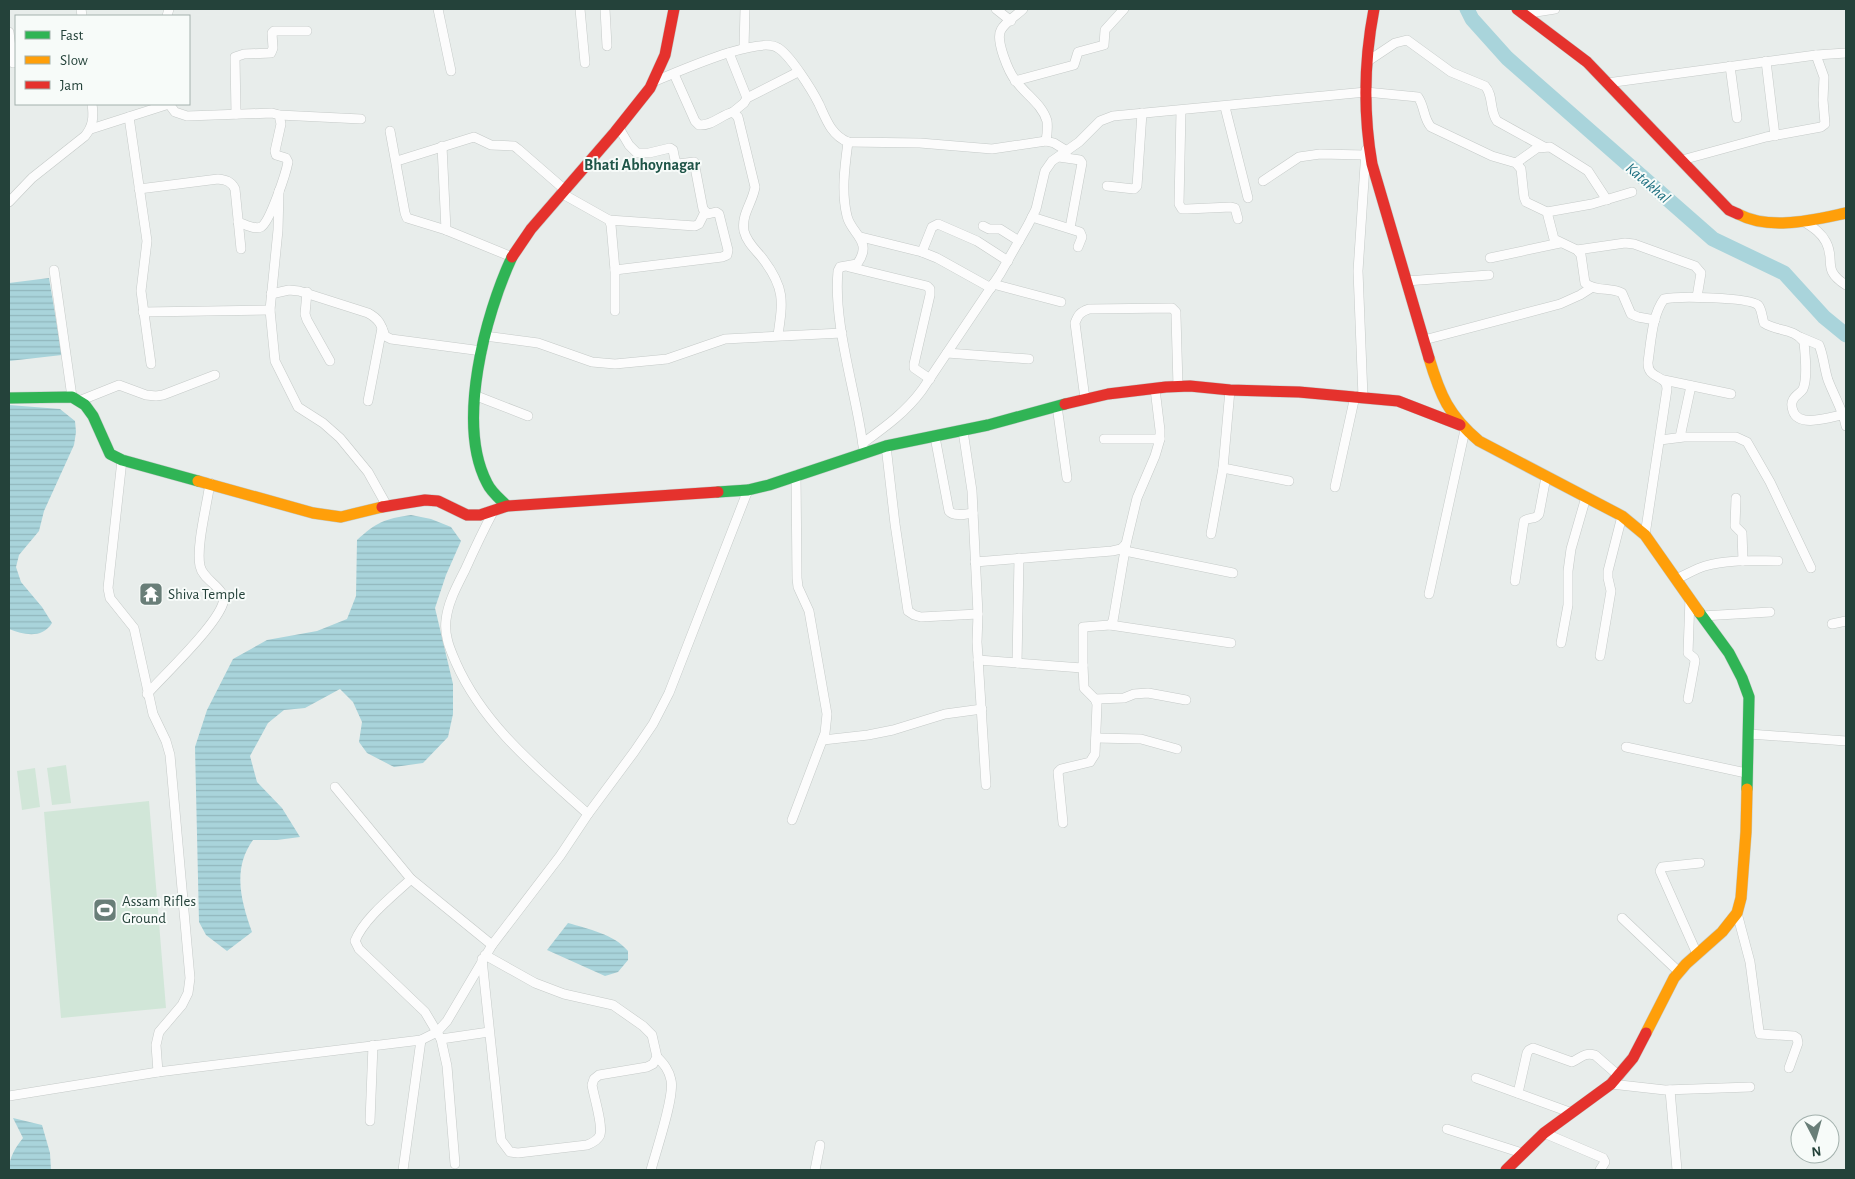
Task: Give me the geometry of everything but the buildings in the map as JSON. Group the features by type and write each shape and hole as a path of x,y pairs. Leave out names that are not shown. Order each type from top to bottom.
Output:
{"street":[{"path":"438,9 451,71"},
{"path":"580,9 585,63"},
{"path":"605,9 607,46"},
{"path":"507,506 486,483 475,446 473,423 474,394 485,336 502,282 512,257 522,240 619,128 655,81 666,50 674,9"},
{"path":"744,48 745,9"},
{"path":"996,9 1011,21"},
{"path":"1023,9 1001,29 999,35 1000,43 1015,81 1035,100 1044,114 1048,128 1046,141"},
{"path":"1015,81 1074,64 1078,52 1104,45 1106,30 1124,9"},
{"path":"1335,488 1359,396 1358,271 1367,131 1366,92 1370,27 1374,9"},
{"path":"1520,11 1555,9"},
{"path":"1520,11 1587,62 1729,210 1740,217 1752,221 1803,221 1846,213"},
{"path":"236,114 235,57 244,54 270,53 273,48 272,33 274,31 307,31"},
{"path":"9,32 13,63"},
{"path":"1368,61 1395,43 1407,40 1451,72 1485,86 1488,90 1491,110 1497,121 1544,146 1550,147 1588,170 1607,200"},
{"path":"655,81 728,53 769,44 778,48 798,72 818,101 833,133 848,142 920,143 992,149 1046,141 1054,143 1067,151"},
{"path":"728,53 747,98"},
{"path":"1607,83 1816,55 1846,53"},
{"path":"1682,160 1775,136 1822,127 1825,124 1824,77 1816,55"},
{"path":"1766,62 1775,136"},
{"path":"1730,66 1737,118"},
{"path":"674,74 695,121 699,125 705,126 727,113 733,112 747,98 798,72"},
{"path":"54,270 76,399 85,405 93,416 110,454 122,460 326,516 341,517 387,506 425,500 438,501 467,514 480,515 507,506 748,490 796,475 864,447 911,405 992,286 1032,217 1040,196 1045,171 1052,161 1067,151 1100,121 1113,116 1366,92 1418,98 1422,102 1426,122 1432,127 1492,156 1516,163 1521,169 1526,202 1547,212 1579,207 1632,192"},
{"path":"9,202 32,178 85,136 91,128 94,113 92,105"},
{"path":"91,128 166,105"},
{"path":"170,105 175,112 187,116 272,113 361,119"},
{"path":"1225,106 1248,198"},
{"path":"1181,111 1179,204 1182,209 1187,210 1235,208 1238,219"},
{"path":"733,112 738,117 755,187 754,194 745,213 744,232 749,243 763,258 780,290 782,306 778,335"},
{"path":"1107,186 1134,189 1137,186 1142,113"},
{"path":"238,222 252,227 262,226 266,222 279,191 288,162 286,158 276,155 275,151 281,124 279,114"},
{"path":"129,117 147,241 141,291 152,364"},
{"path":"396,161 474,137 492,145 514,146 563,191 609,220 695,226 699,224 705,212 694,162 678,164 673,150 670,148 649,153 637,153 629,145 619,128"},
{"path":"390,131 404,213 407,218 446,230 512,257"},
{"path":"1367,131 1372,164 1406,281 1438,388 1448,409 1462,427 1478,441 1622,516 1645,535 1729,653 1749,697 1746,832 1741,898 1737,913 1722,932 1679,972 1662,999 1633,1058 1619,1076 1544,1134 1506,1170"},
{"path":"848,142 844,178 847,216 861,237 862,247 859,261 852,266 840,267 838,274 842,333 864,447"},
{"path":"442,146 446,230"},
{"path":"1516,163 1529,153 1544,146"},
{"path":"1262,181 1299,157 1320,154 1365,155"},
{"path":"1059,156 1076,158 1082,163 1070,228"},
{"path":"139,189 206,180 226,180 235,189 241,249"},
{"path":"279,191 278,230 270,310 275,361 294,402 340,438 368,472 387,506"},
{"path":"615,270 727,255 728,250 719,214 716,212 708,214 705,212"},
{"path":"1547,212 1554,239 1577,250 1625,243 1634,244 1696,266 1701,273 1697,297"},
{"path":"1032,217 1080,232 1082,236 1078,247"},
{"path":"609,220 615,270 615,311"},
{"path":"1803,221 1820,232 1827,243 1829,260 1835,277 1846,285"},
{"path":"922,252 932,227 938,224 978,241 1008,261"},
{"path":"983,226 989,229 1000,229 1019,241"},
{"path":"861,237 922,252 992,286 1061,302"},
{"path":"1490,258 1560,243"},
{"path":"1577,250 1583,262 1585,283 1591,288 1622,293 1631,314 1655,320"},
{"path":"845,266 927,286 930,289 914,364 914,368 930,379"},
{"path":"1406,281 1489,274"},
{"path":"1424,340 1560,304 1580,296 1591,288"},
{"path":"271,294 289,290 307,292 368,313 377,318 385,336 391,339 482,351"},
{"path":"307,292 304,314 330,361"},
{"path":"1731,394 1664,380 1652,374 1647,368 1655,320 1659,305 1664,299 1697,297 1740,300 1757,304 1764,323 1770,327 1795,333 1804,342 1805,382 1803,390 1793,400 1793,412 1797,417 1814,421 1845,414"},
{"path":"1085,399 1075,323 1077,316 1082,311 1089,309 1172,308 1176,312 1178,386"},
{"path":"143,312 270,310"},
{"path":"368,401 382,328"},
{"path":"485,336 538,343 592,362 615,364 667,360 725,338 842,333"},
{"path":"1800,337 1819,345 1824,358 1828,379 1845,414 1846,426"},
{"path":"947,353 1030,359"},
{"path":"9,398 76,399 119,385 146,395 163,395 215,375"},
{"path":"1645,535 1667,384 1664,380"},
{"path":"864,447 886,446 963,431 1108,394 1178,386 1359,396 1398,401 1462,427"},
{"path":"1680,437 1691,386"},
{"path":"1110,625 1113,621 1137,498 1155,456 1160,439 1155,389"},
{"path":"1211,534 1223,468 1230,390"},
{"path":"474,394 528,416"},
{"path":"1057,406 1067,478"},
{"path":"1429,594 1462,427"},
{"path":"963,431 972,491 978,614 978,660 986,785"},
{"path":"935,437 949,511 951,514 973,513"},
{"path":"1660,440 1680,437 1736,437 1747,442 1774,490 1811,568"},
{"path":"1104,439 1160,439"},
{"path":"886,446 908,611 921,617 978,614"},
{"path":"122,460 108,588 110,598 134,628 147,694 153,714 166,741 172,767 190,978 188,993 182,1005 159,1032 156,1045 158,1072"},
{"path":"1223,468 1289,481"},
{"path":"792,820 823,740 827,714 809,611 798,587 796,475"},
{"path":"1514,581 1524,521 1535,518 1539,514 1546,477"},
{"path":"147,694 207,629 223,603 220,590 203,576 200,566 201,541 210,483"},
{"path":"439,1035 492,945 560,856 653,724 669,693 748,490"},
{"path":"1561,643 1568,605 1568,571 1571,549 1586,498"},
{"path":"1736,498 1735,526 1742,533 1743,561"},
{"path":"492,512 451,599 446,619 446,636 458,667 472,693 501,733 517,750 588,814"},
{"path":"1600,656 1612,590 1608,571 1622,516"},
{"path":"975,562 1112,551 1126,548 1233,573"},
{"path":"1017,663 1018,558"},
{"path":"1676,579 1704,566 1743,561 1778,561"},
{"path":"1688,699 1695,661 1688,653 1690,598"},
{"path":"1702,616 1770,612"},
{"path":"1832,624 1846,622"},
{"path":"1063,823 1058,772 1061,769 1090,762 1095,754 1097,711 1095,699 1084,688 1083,627 1110,625 1231,643"},
{"path":"978,660 1078,668 1084,666"},
{"path":"1095,699 1124,698 1134,694 1148,693 1186,700"},
{"path":"823,740 868,735 893,730 945,714 982,710"},
{"path":"1749,734 1846,741"},
{"path":"1096,738 1141,739 1177,749"},
{"path":"1626,747 1746,772"},
{"path":"334,787 411,879 492,945"},
{"path":"1697,954 1660,871 1662,867 1668,865 1700,863"},
{"path":"411,879 383,905 359,932 355,941 359,949 426,1012 439,1035 447,1066 455,1164"},
{"path":"1737,913 1750,962 1760,1034 1794,1036 1797,1038 1798,1043 1789,1068"},
{"path":"1622,918 1679,972"},
{"path":"484,957 489,1032 501,1140 510,1152 518,1153 587,1145 594,1142 600,1136 592,1085 594,1079 608,1072 647,1067 653,1064 657,1057"},
{"path":"484,957 535,983 564,994 613,1005 643,1026 652,1035 657,1057 665,1065 672,1082 670,1098 651,1170"},
{"path":"9,1096 158,1072 421,1040 439,1035 489,1032"},
{"path":"404,1170 421,1040"},
{"path":"370,1121 373,1045"},
{"path":"1518,1093 1527,1053 1533,1048 1572,1062 1582,1055 1594,1055 1619,1076"},
{"path":"1476,1078 1572,1113"},
{"path":"1610,1084 1670,1090 1750,1087"},
{"path":"1670,1090 1677,1170"},
{"path":"1447,1129 1522,1153"},
{"path":"1544,1134 1603,1158 1604,1162 1600,1170"},
{"path":"815,1170 820,1145"}],"green space":[{"path":"66,765 71,803 52,805 47,768"},
{"path":"35,768 40,807 22,810 17,771"},
{"name":"Assam Rifles Ground","path":"149,801 166,1008 61,1018 44,812"}],"water":[{"path":"49,278 62,355 9,361 9,283"},
{"path":"9,405 60,409 75,421 74,445 44,511 39,531 19,555 16,567 21,582 42,607 52,623 43,632 38,634 21,633 9,629"},
{"path":"411,515 431,519 451,527 461,541 446,575 435,608 453,684 453,714 448,737 423,763 394,767 367,753 359,742 362,722 353,702 340,689 305,708 284,710 268,723 250,756 257,782 282,808 300,837 277,840 253,840 242,862 240,885 252,932 227,951 206,935 199,922 195,747 207,710 233,659 267,640 317,631 347,619 356,596 357,540 381,522"},
{"path":"568,923 616,940 628,951 628,960 618,972 605,976 547,950"},
{"path":"13,1118 42,1125 50,1153 51,1170 9,1170 13,1153 23,1138"}],"waterway":[{"name":"Katakhal","path":"1467,9 1472,19 1507,58 1713,239 1784,273 1824,317 1846,335"}],"traffic: fast":[{"path":"507,506 487,483 478,459 474,431 474,401 484,338 492,308 512,257"},
{"path":"9,398 72,397 85,405 93,416 110,454 122,460 198,481"},
{"path":"718,492 748,490 769,485 886,446 988,425 1065,404"},
{"path":"1699,612 1729,653 1749,697 1747,789"}],"traffic: slow":[{"path":"1738,214 1764,222 1791,223 1846,213"},
{"path":"1429,358 1437,383 1447,404 1460,423 1469,432 1479,441 1622,516 1645,535 1699,612"},
{"path":"198,481 313,513 341,517 382,507"},
{"path":"1646,1033 1674,978 1686,964 1722,932 1737,913 1741,898 1747,789"}],"traffic: jam":[{"path":"512,257 531,229 615,132 650,88 665,55 674,9"},
{"path":"1374,9 1368,48 1366,86 1369,145 1372,164 1429,358"},
{"path":"1517,9 1587,62 1729,210 1738,214"},
{"path":"1065,404 1108,394 1190,386 1230,390 1299,392 1398,401 1460,425"},
{"path":"382,507 425,500 438,501 467,515 480,515 507,506 718,492"},
{"path":"1506,1170 1544,1133 1611,1084 1633,1058 1646,1033"}],"place":[{"name":"Shiva Temple","path":"151,594"},
{"name":"Assam Rifles Ground","path":"105,910"}],"district":[{"name":"Bhati Abhoynagar","path":"642,165"}]}
